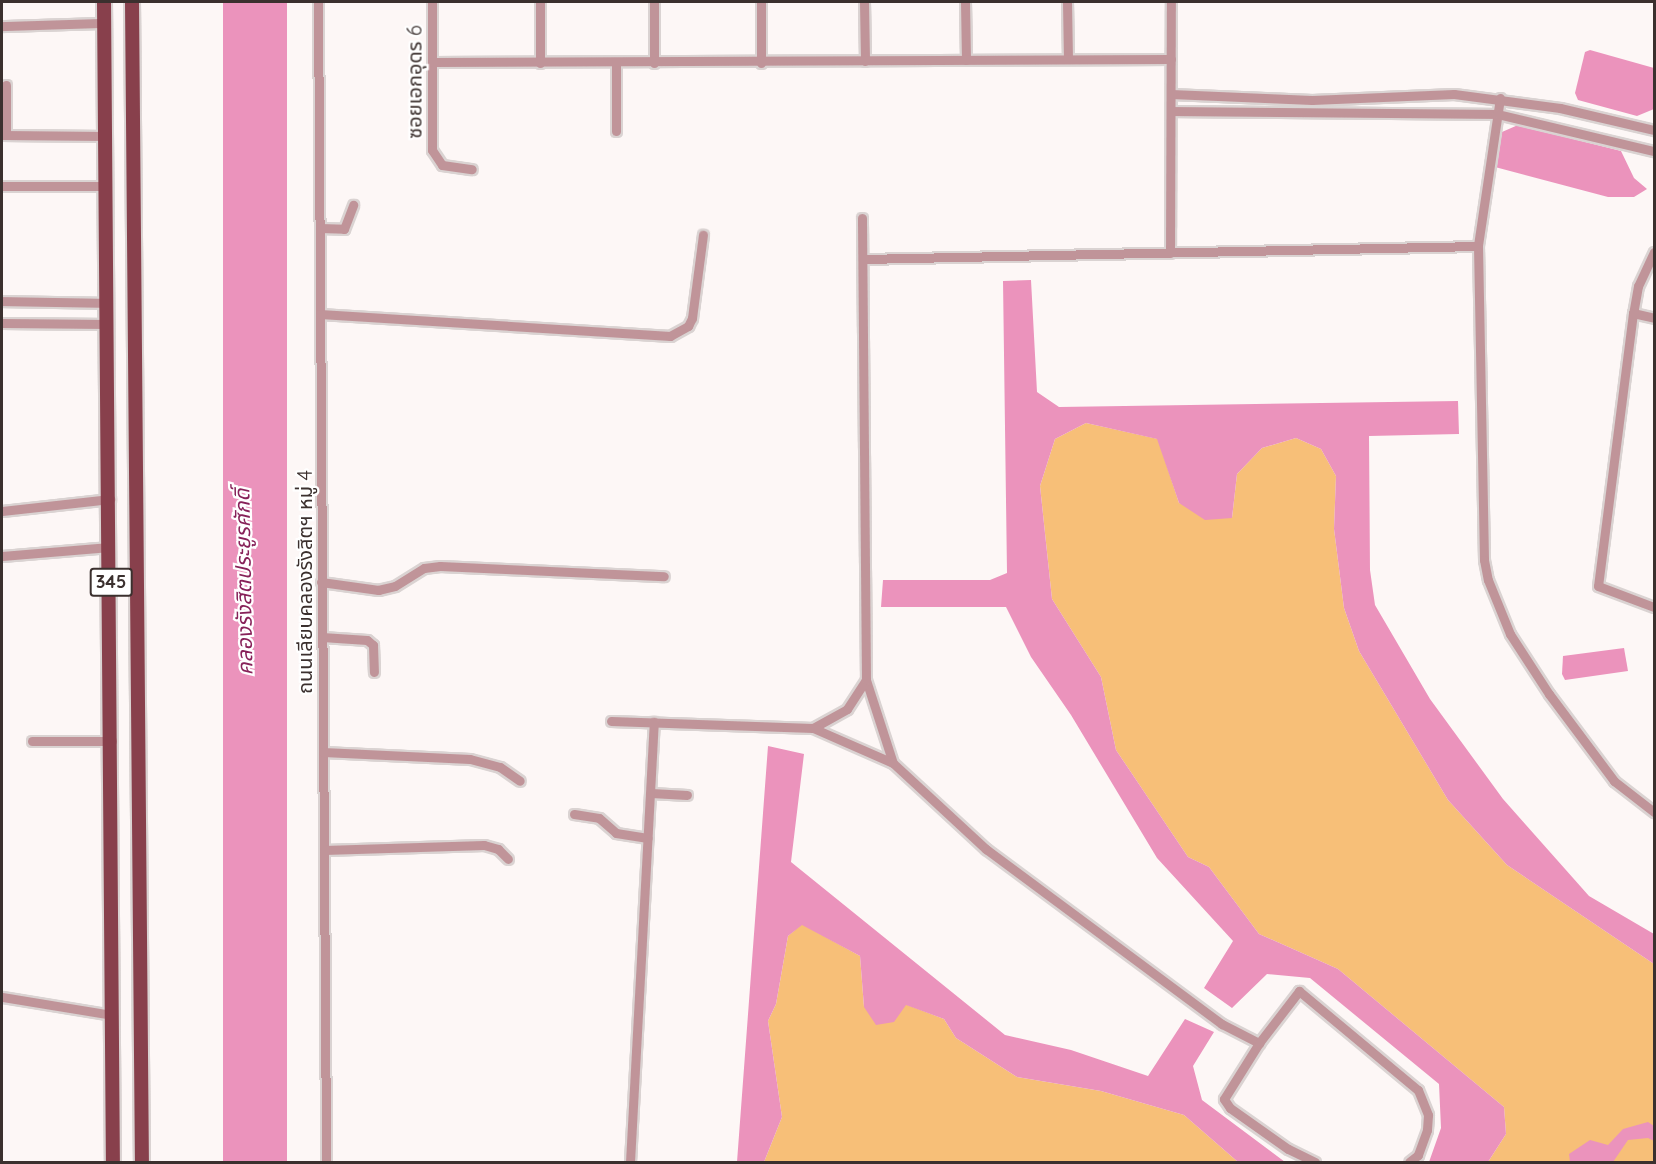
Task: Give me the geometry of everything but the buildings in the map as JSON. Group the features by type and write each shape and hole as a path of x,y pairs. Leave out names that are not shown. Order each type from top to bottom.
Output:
{"main road":[{"name":"345","path":"104,2 112,741 113,1162"},
{"name":"345","path":"132,2 142,1162"}],"street":[{"name":"ถนนเลียบคลองรังสิตฯ หมู่ 4","path":"318,2 326,1162"},
{"name":"ซอยเอกอุดร 6","path":"432,2 432,150 442,165 472,169"},
{"path":"540,2 540,63"},
{"path":"654,2 654,63"},
{"path":"760,2 761,63"},
{"path":"864,2 865,61"},
{"path":"965,2 966,60"},
{"path":"1067,2 1068,59"},
{"path":"1170,254 1171,2"},
{"path":"2,26 104,23"},
{"path":"432,62 761,63 1171,60"},
{"path":"616,63 616,131"},
{"path":"6,85 4,135 106,136"},
{"path":"1171,94 1312,100 1444,94 1500,98 1654,130"},
{"path":"1500,98 1478,246 1484,560 1488,580 1510,634 1549,694 1614,781 1654,812"},
{"path":"1172,111 1497,114 1654,151"},
{"path":"2,186 107,186"},
{"path":"320,228 344,229 353,205"},
{"path":"862,218 866,680 893,763"},
{"path":"320,314 670,336 688,326 692,318 703,235"},
{"path":"863,259 1478,246"},
{"path":"1654,252 1638,286 1633,313 1598,586 1654,607"},
{"path":"2,301 108,303"},
{"path":"1633,313 1654,318"},
{"path":"2,323 108,324"},
{"path":"2,511 110,499"},
{"path":"2,556 110,547"},
{"path":"321,582 378,590 394,586 424,568 440,566 664,576"},
{"path":"322,636 367,640 372,645 374,672"},
{"path":"813,728 847,710 866,680"},
{"path":"611,721 813,728 893,763 986,849 1222,1024 1258,1043"},
{"path":"630,1162 654,722"},
{"path":"32,741 112,741"},
{"path":"323,752 470,759 500,767 520,781"},
{"path":"651,793 687,795"},
{"path":"574,814 599,818 616,833 648,838"},
{"path":"324,850 484,845 498,849 508,859"},
{"path":"1316,1162 1288,1149 1225,1103 1225,1094 1294,993 1305,993 1312,998 1418,1090 1428,1115 1427,1130 1418,1155 1409,1162"},
{"path":"2,997 112,1015"}],"shaded area":[{"path":"1086,423 1158,439 1179,503 1232,518 1237,474 1262,448 1296,438 1321,449 1336,476 1334,529 1344,608 1359,651 1448,800 1507,865 1654,964 1654,1162 1488,1162 1506,1134 1504,1107 1338,969 1259,934 1209,867 1188,857 1116,750 1101,677 1052,599 1040,486 1055,439"},
{"path":"802,924 860,956 864,1007 905,1004 944,1019 956,1038 1017,1077 1101,1091 1184,1115 1238,1162 764,1162 782,1117 768,1021 776,1004 788,936"}],"water":[{"name":"คลองรังสิตประยูรศักดิ์","path":"223,2 287,2 287,1162 223,1162"},
{"path":"1590,50 1654,68 1654,109 1637,116 1578,100 1575,93 1585,52"},
{"path":"1518,125 1621,151 1634,178 1647,189 1634,197 1608,197 1495,167 1502,132"},
{"path":"1031,280 1037,392 1059,407 1458,401 1459,434 1369,436 1370,570 1375,605 1430,699 1503,799 1589,896 1654,934 1654,964 1507,865 1448,800 1359,651 1344,608 1334,529 1336,476 1321,449 1296,438 1262,448 1237,474 1232,518 1205,520 1179,503 1157,439 1086,423 1055,439 1040,486 1052,599 1101,677 1116,750 1188,857 1209,867 1259,934 1338,969 1504,1107 1506,1134 1488,1162 1429,1162 1441,1128 1439,1084 1310,978 1267,974 1232,1008 1204,988 1233,941 1157,858 1071,715 1031,657 1006,607 881,607 883,580 990,580 1007,573 1003,281"},
{"path":"1624,648 1628,671 1565,680 1562,674 1563,656"},
{"path":"768,746 804,754 791,862 1005,1035 1071,1050 1148,1076 1185,1019 1214,1032 1193,1066 1202,1100 1285,1162 1238,1162 1184,1115 1101,1091 1017,1077 956,1038 944,1019 906,1005 894,1022 876,1025 864,1007 860,956 802,925 788,936 776,1004 768,1021 782,1117 764,1162 737,1162"},
{"path":"1648,1122 1654,1126 1654,1141 1648,1138 1628,1140 1613,1162 1570,1162 1569,1154 1590,1140 1608,1145 1623,1129"}]}
